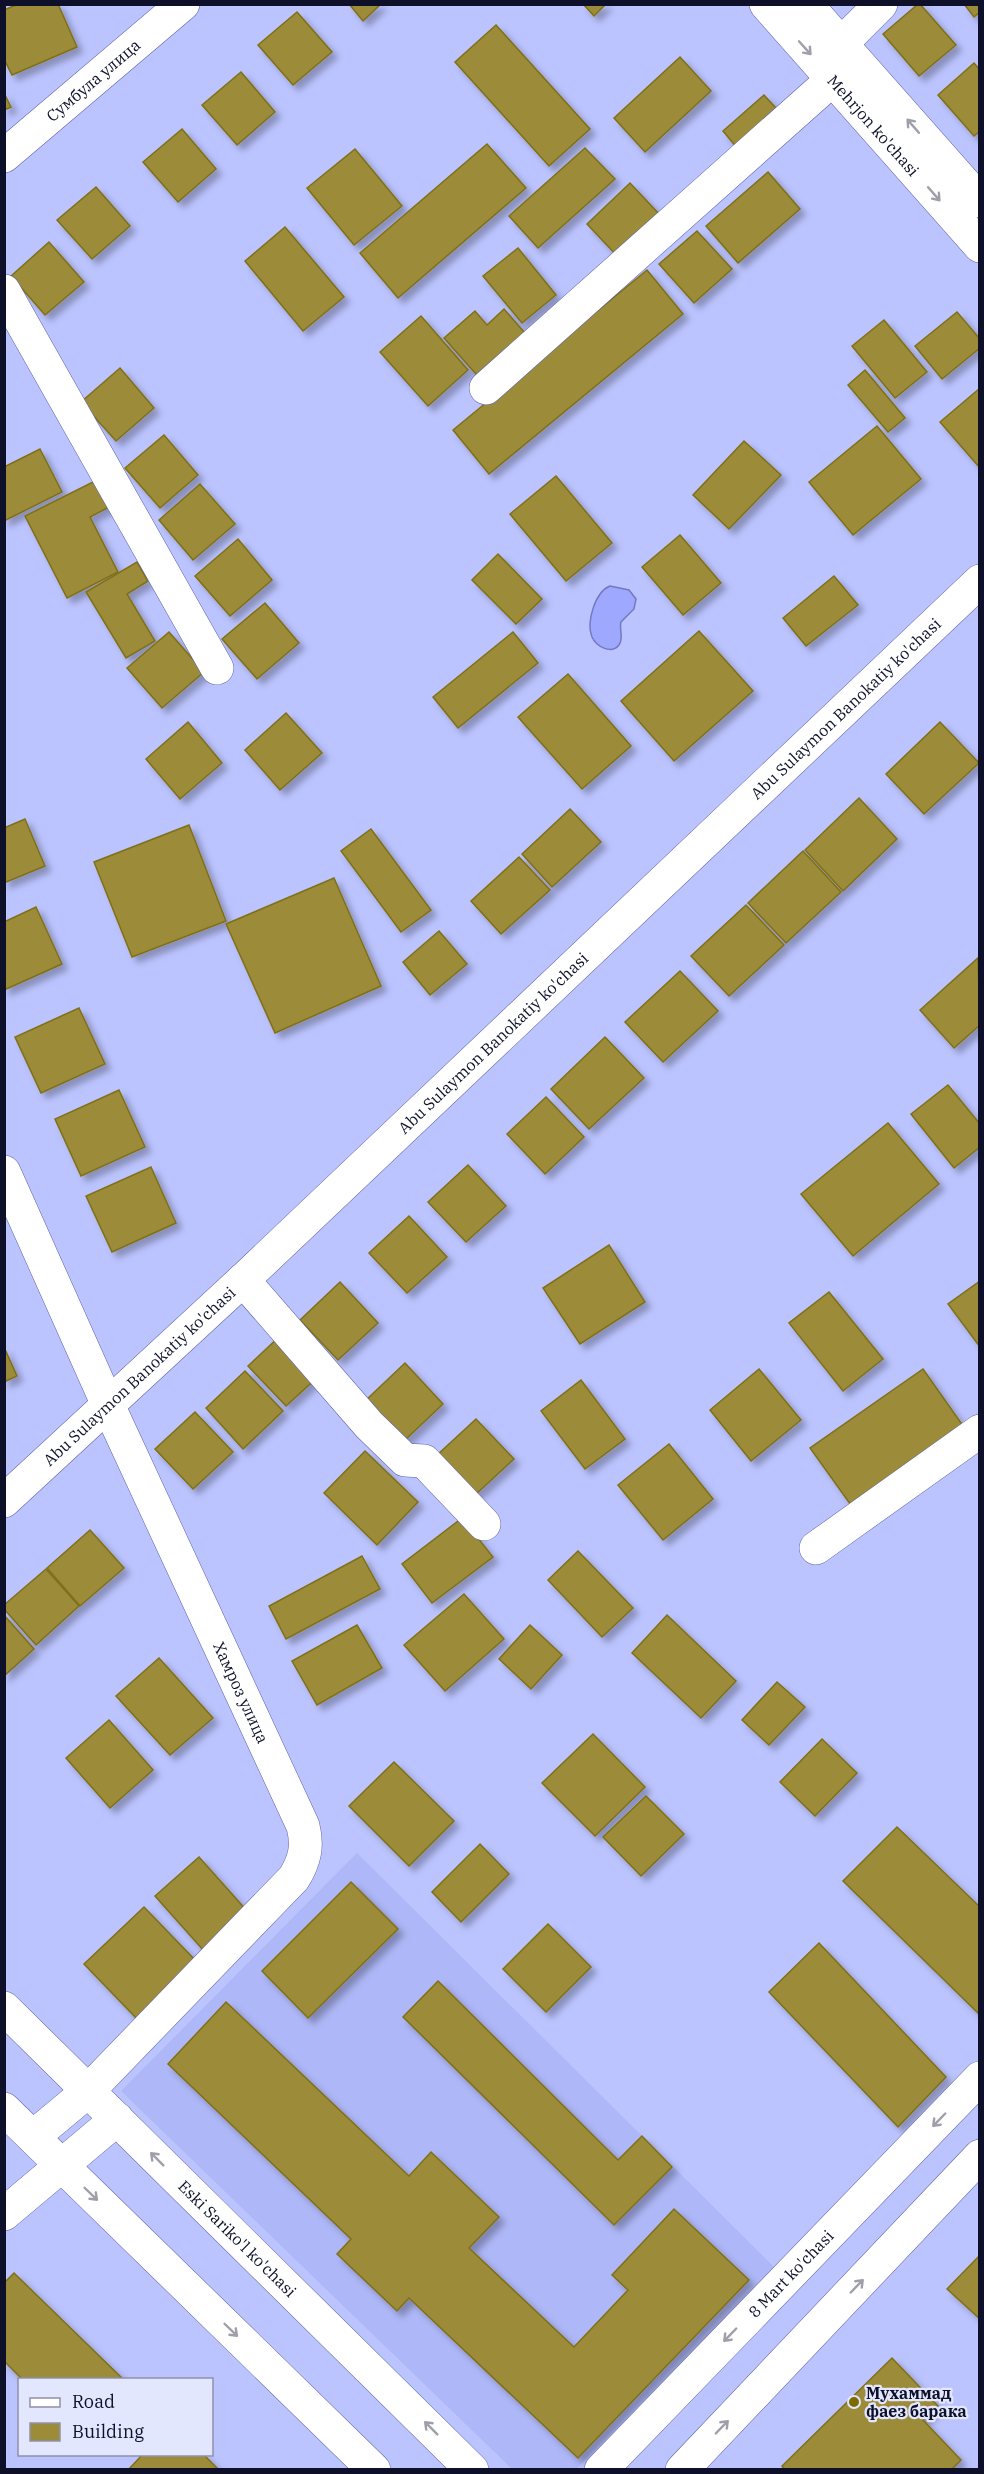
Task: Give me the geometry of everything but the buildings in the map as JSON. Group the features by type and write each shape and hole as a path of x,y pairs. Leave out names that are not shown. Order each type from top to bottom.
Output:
{"street":[{"name":"Сумбула улица","path":"4,156 183,4"},
{"name":"Mehrjon ko'chasi","path":"766,4 980,246"},
{"path":"841,44 881,4"},
{"name":"Mehrjon ko'chasi","path":"808,5 980,201"},
{"path":"486,388 833,79"},
{"path":"4,291 218,668"},
{"name":"Abu Sulaymon Banokatiy ko'chasi","path":"4,1501 243,1280 980,581"},
{"name":"Хамроз улица","path":"4,1172 108,1405 303,1826 306,1851 302,1865 294,1878 88,2091 33,2137"},
{"path":"243,1280 369,1425 405,1460 424,1461 484,1524"},
{"path":"816,1548 980,1431"},
{"name":"Eski Sariko'l ko'chasi","path":"4,2008 472,2469"},
{"name":"8 Mart ko'chasi","path":"601,2469 980,2078"},
{"path":"4,2109 374,2469"},
{"path":"4,2214 117,2119"},
{"path":"682,2469 980,2156"}],"shaded area":[{"path":"610,586 629,590 636,599 634,609 621,622 619,645 608,649 600,646 594,640 590,624 596,601 600,594"},
{"path":"357,1853 775,2268 576,2469 512,2469 121,2091"}],"place":[{"name":"Мухаммад фаез барака","path":"854,2402"}]}
